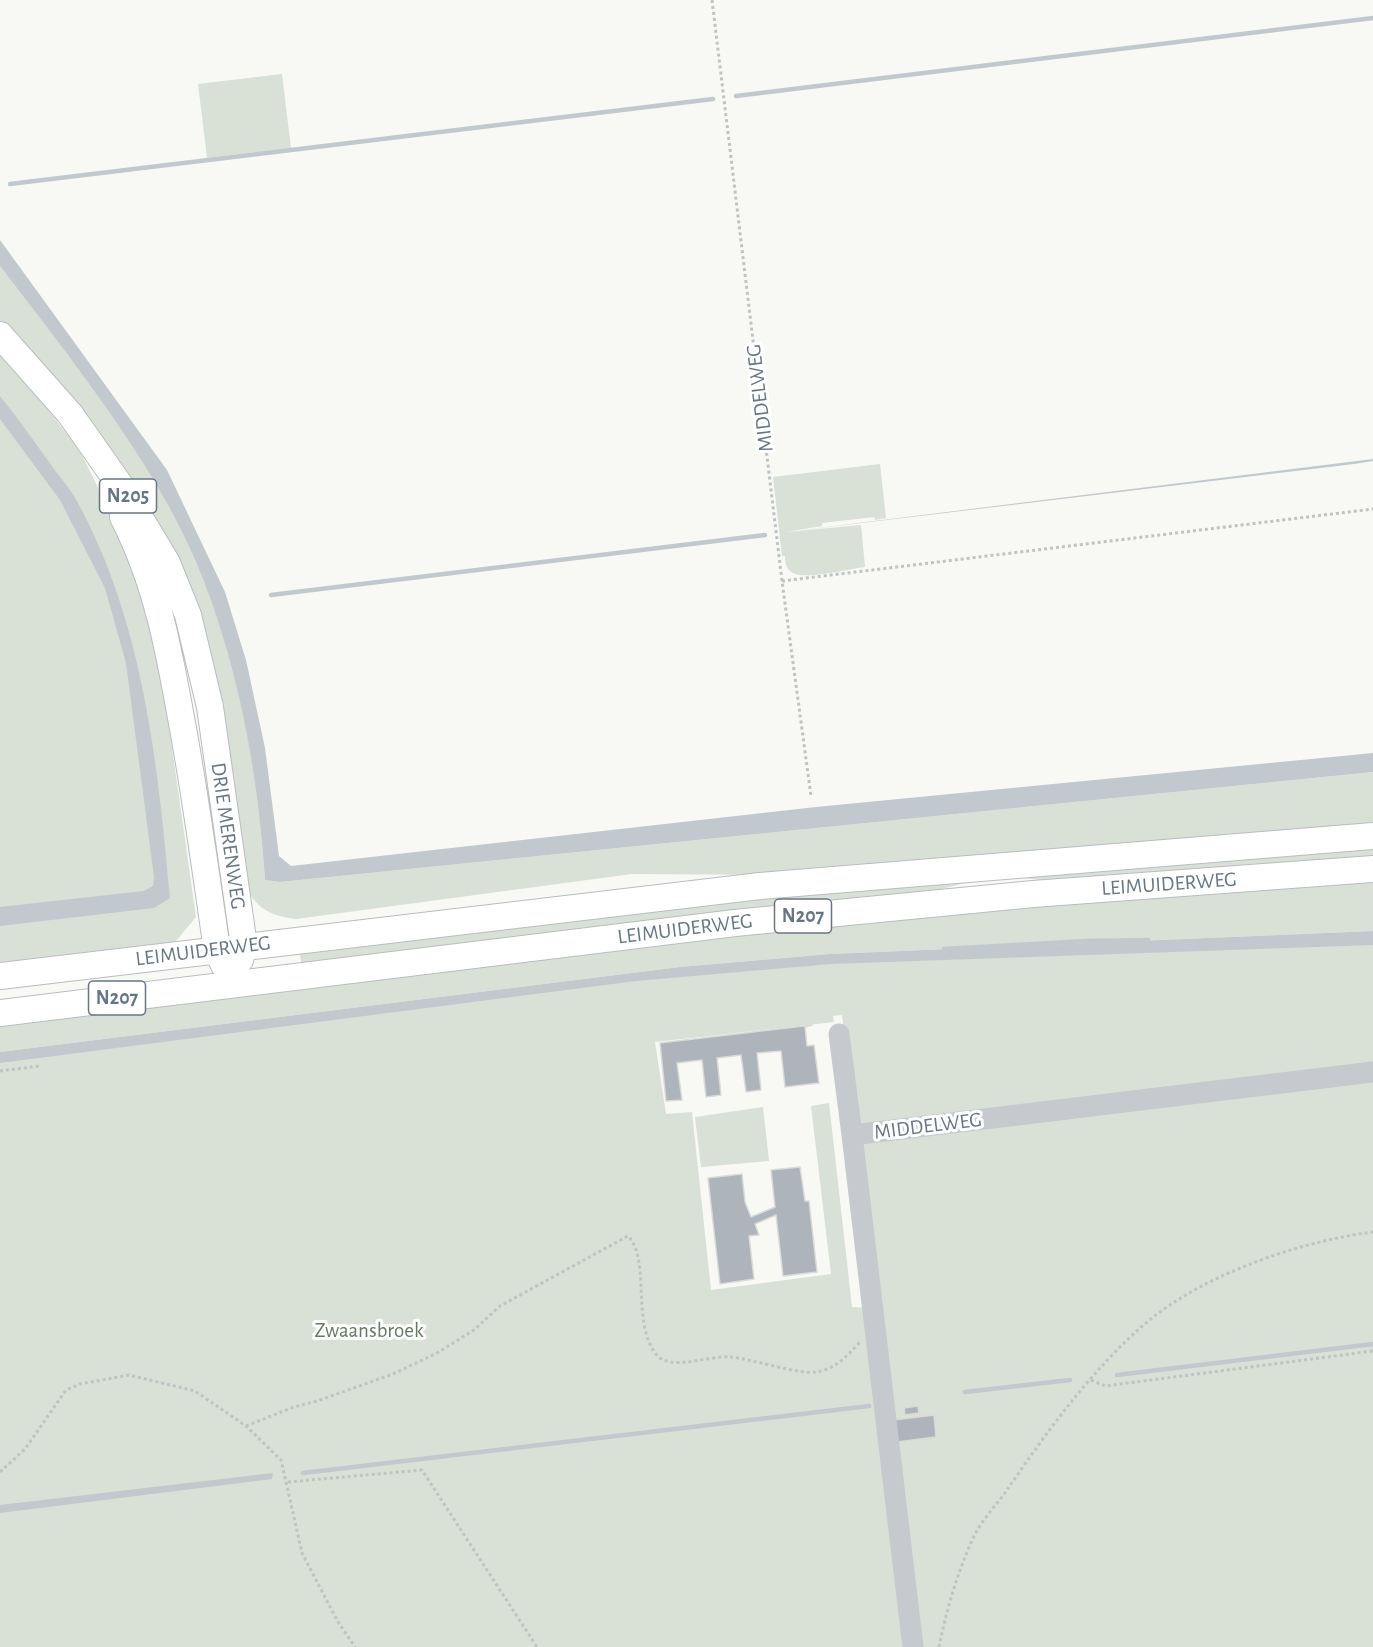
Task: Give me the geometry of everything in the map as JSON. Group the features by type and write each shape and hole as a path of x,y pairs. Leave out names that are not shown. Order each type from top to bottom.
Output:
{"main road":[{"name":"DRIE MERENWEG","path":"0,335 70,414 122,488 167,563 188,615 210,707 244,946 234,984"},
{"name":"DRIE MERENWEG","path":"18,357 95,467 137,545 154,590 165,630 188,757 217,950 234,984"},
{"name":"LEIMUIDERWEG","path":"0,976 760,886 1373,836"},
{"name":"LEIMUIDERWEG","path":"0,1013 735,923 1033,894 1373,869"}],"lane":[{"path":"840,1034 852,1135"},
{"name":"MIDDELWEG","path":"913,1647 852,1135 1373,1072"}],"path":[{"name":"MIDDELWEG","path":"712,0 782,580 811,796"},
{"path":"782,580 1373,509"},
{"path":"0,1071 39,1066"},
{"path":"939,1647 947,1606 976,1532 1091,1380 1127,1338 1176,1300 1267,1256 1350,1235 1373,1232"},
{"path":"246,1426 294,1407 393,1374 437,1353 474,1330 500,1306 628,1236 634,1242 638,1259 642,1319 657,1354 666,1361 679,1363 728,1357 815,1373 840,1364 875,1326"},
{"path":"1091,1380 1105,1386 1373,1351"},
{"path":"0,1472 25,1449 66,1390 80,1384 129,1375 195,1391 246,1426 281,1460 288,1482 302,1552 338,1622 354,1647"},
{"path":"288,1482 422,1470 537,1647"}],"green space":[{"path":"282,74 291,148 207,158 198,84"},
{"path":"0,266 80,371 133,447 157,485 196,562 224,639 244,718 257,799 265,880 280,882 1373,772 1373,828 781,875 632,874 296,919 271,913 254,900 244,885 214,687 68,405 0,322"},
{"path":"0,348 80,451 124,541 143,590 160,663 196,917 171,947 0,962"},
{"path":"880,464 886,518 875,520 874,517 822,523 822,526 786,532 861,525 865,567 807,575 793,573 786,566 785,556 782,556 773,477"},
{"path":"1373,844 1373,861 1069,883 1023,878 1071,865"},
{"path":"919,879 965,883 918,895 302,968 299,948"},
{"path":"1373,879 1373,931 830,954 680,967 0,1052 0,1022 963,907"},
{"name":"Zwaansbroek","path":"1373,937 1373,1647 0,1647 0,1056 826,957 827,964","holes":["842,1015 876,1308 852,1307 829,1103 811,1106 831,1274 711,1290 692,1112 666,1114 655,1042 834,1022 833,1016"]},
{"path":"763,1107 769,1161 701,1167 695,1117"}],"shaded area":[{"path":"0,240 167,470 225,592 246,660 265,748 279,856 291,866 816,807 1373,753 1373,772 280,882 265,880 257,799 244,718 224,638 196,562 157,485 133,447 80,371 0,266"},
{"path":"0,396 75,497 100,549 133,645 153,745 170,898 154,908 0,926 0,907 144,891 153,886 154,877 126,663 105,588 60,500 0,419"},
{"path":"1373,459 1373,461 1354,464 786,532"},
{"path":"1373,931 1373,945 831,964 636,981 0,1063 0,1052 680,967 830,954"},
{"path":"273,1473 272,1479 0,1513 0,1505"}],"building":[{"path":"812,1025 805,1027 807,1046 814,1045 819,1083 785,1087 781,1051 757,1053 761,1090 746,1092 741,1055 717,1058 721,1095 706,1097 702,1060 677,1063 682,1100 666,1101 660,1043"},
{"path":"800,1167 805,1201 809,1201 817,1272 783,1276 776,1215 755,1224 759,1235 749,1236 754,1279 720,1284 708,1178 742,1174 745,1202 751,1217 775,1207 771,1170"},
{"path":"918,1406 919,1413 905,1415 904,1408"},
{"path":"934,1415 936,1437 897,1442 894,1420"}],"waterway":[{"path":"736,96 1373,18"},
{"path":"10,184 713,99"},
{"path":"271,595 765,535"},
{"path":"944,949 1148,940"},
{"path":"1117,1375 1373,1344"},
{"path":"965,1392 1070,1380"},
{"path":"303,1473 869,1406"}]}
